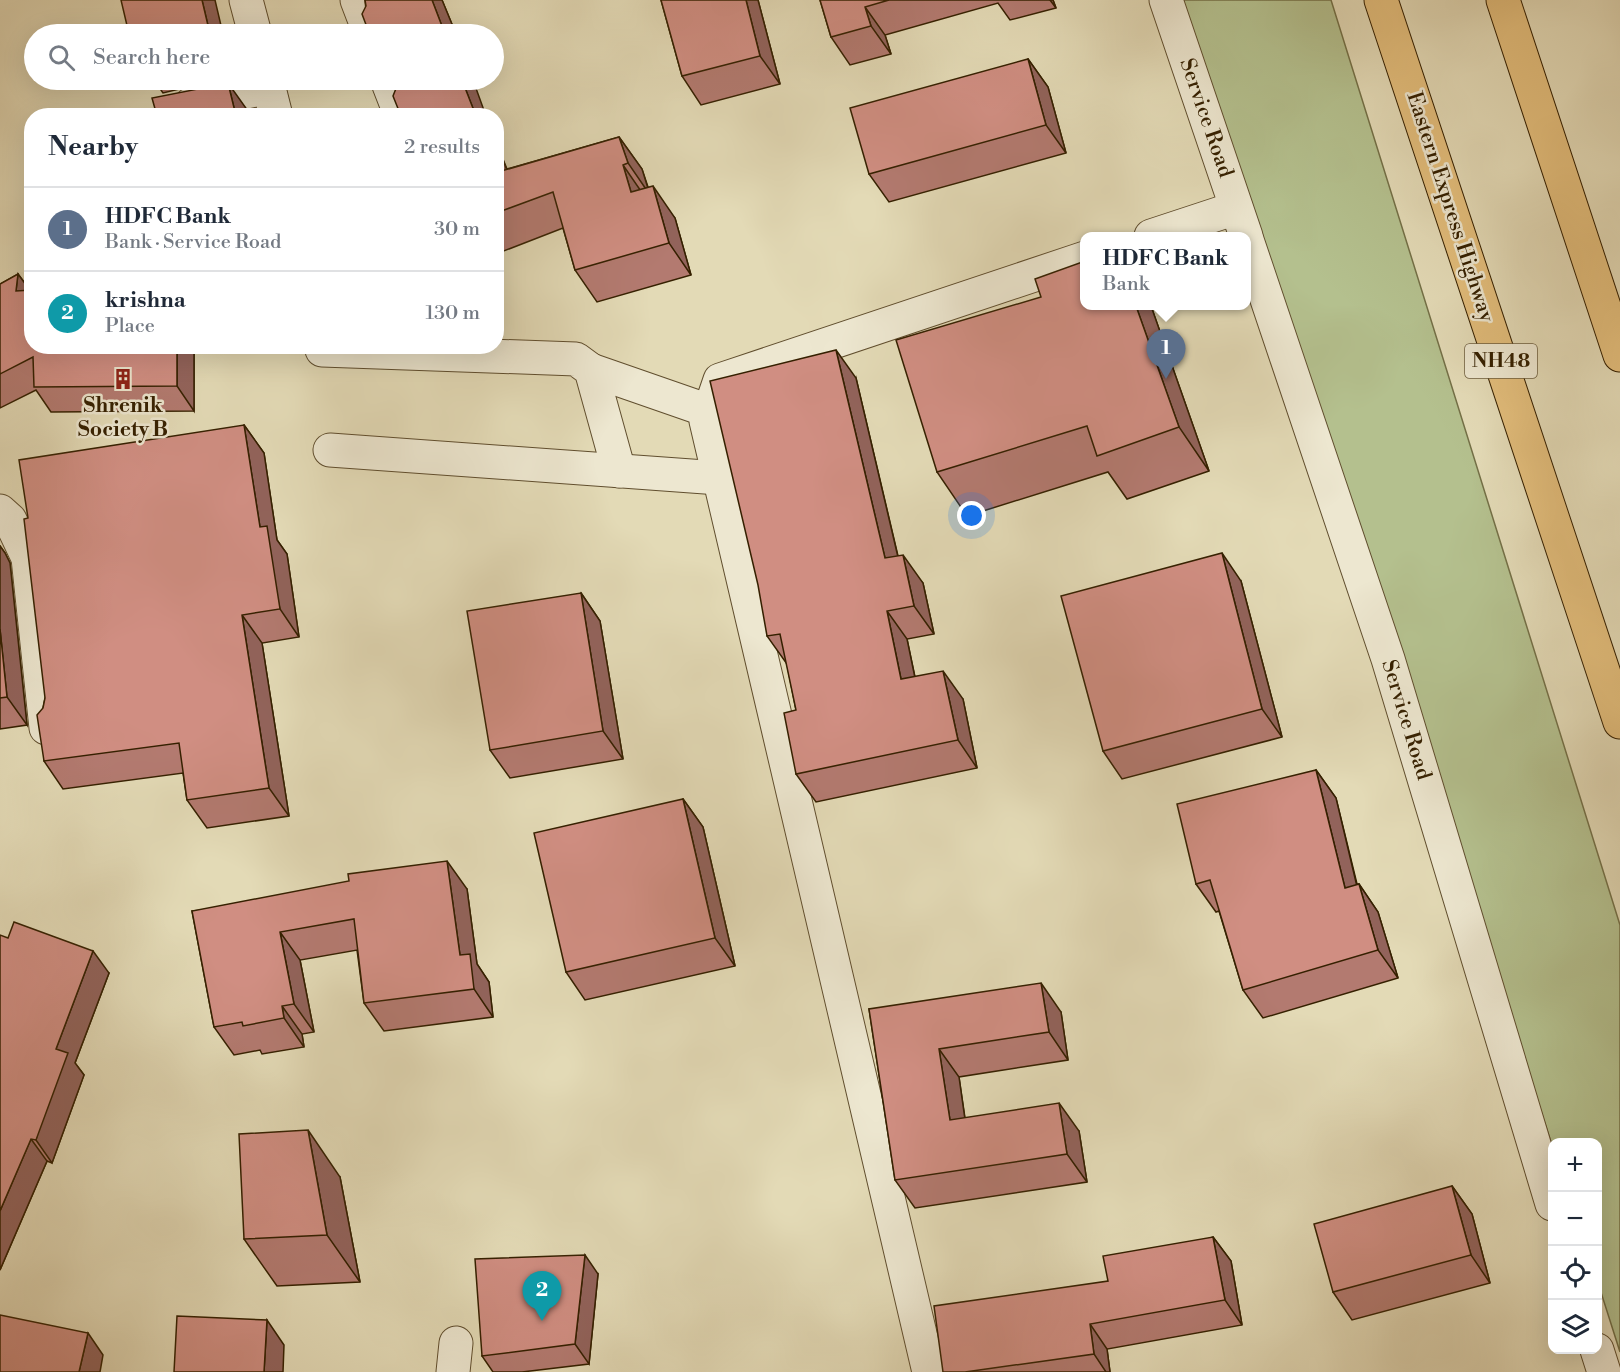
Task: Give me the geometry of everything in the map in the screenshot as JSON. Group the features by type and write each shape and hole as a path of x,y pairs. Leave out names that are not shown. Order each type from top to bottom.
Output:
{"highway":[{"name":"Eastern Express Highway","path":"1381,0 1620,722"},
{"path":"1503,0 1620,355"}],"street":[{"path":"246,0 252,24"},
{"path":"357,0 366,24"},
{"name":"Service Road","path":"1166,0 1243,228"},
{"path":"391,90 398,108"},
{"path":"173,108 270,94"},
{"path":"1202,232 1243,228"},
{"name":"Service Road","path":"1251,252 1388,659 1549,1192"},
{"path":"929,1372 706,421 720,380 1080,260"},
{"path":"435,354 576,359 591,370 710,411"},
{"path":"591,370 619,471"},
{"path":"330,450 719,478"},
{"path":"0,511 10,520 28,558 46,728"},
{"path":"1598,1354 1604,1372"}],"green space":[{"path":"1179,0 1331,0 1620,925 1620,1352 1602,1296 1602,1138 1550,1138"}],"building":[{"path":"121,0 202,0 208,24 127,24"},
{"path":"365,0 432,0 441,24 366,24 362,14 366,6"},
{"path":"661,0 746,0 760,56 682,76"},
{"path":"820,0 889,0 865,7 871,26 831,37"},
{"path":"1028,59 1046,125 869,174 850,108"},
{"path":"193,90 230,90 234,108 155,108 152,98"},
{"path":"395,90 466,90 473,108 398,108 393,96"},
{"path":"619,137 628,163 623,165 631,192 653,186 669,243 575,270 553,192 504,210 504,170"},
{"path":"1080,263 1080,310 1137,310 1179,427 1097,456 1087,426 937,472 896,340 1041,297 1035,279"},
{"path":"18,274 16,291 24,290 24,354 177,354 177,386 34,387 33,357 0,374 0,284"},
{"path":"836,350 885,558 903,555 914,606 887,611 901,679 943,671 958,740 796,774 784,713 796,710 780,634 767,636 758,585 710,381"},
{"path":"244,425 260,527 267,526 280,609 242,615 269,788 187,800 179,743 44,761 37,715 43,708 45,698 24,519 28,518 19,460"},
{"path":"1222,553 1262,709 1103,751 1061,596"},
{"path":"581,593 603,731 490,750 467,611"},
{"path":"0,629 7,697 0,698"},
{"path":"1316,770 1345,888 1359,884 1378,950 1243,990 1210,880 1196,884 1177,804"},
{"path":"683,799 715,938 566,972 534,833"},
{"path":"447,861 460,955 470,954 474,989 364,1003 354,919 280,932 294,1004 282,1006 284,1018 243,1026 242,1022 214,1027 192,911 349,881 348,874"},
{"path":"14,922 93,951 56,1049 68,1053 36,1140 31,1139 0,1211 0,935 8,938"},
{"path":"1041,983 1049,1032 939,1049 950,1120 1059,1103 1067,1154 895,1180 869,1009"},
{"path":"308,1130 327,1235 244,1239 239,1134"},
{"path":"1452,1186 1471,1255 1333,1292 1314,1224"},
{"path":"1213,1237 1225,1300 1090,1324 1094,1354 965,1372 943,1372 934,1306 1108,1281 1103,1256"},
{"path":"585,1255 575,1344 482,1356 475,1259"},
{"path":"0,1315 88,1333 79,1372 0,1372"},
{"path":"177,1316 267,1320 264,1372 174,1372"}],"place":[{"name":"Shrenik Society B","path":"123,379"},
{"name":"HDFC Bank","path":"1166,379"},
{"name":"krishna","path":"542,1321"}]}
